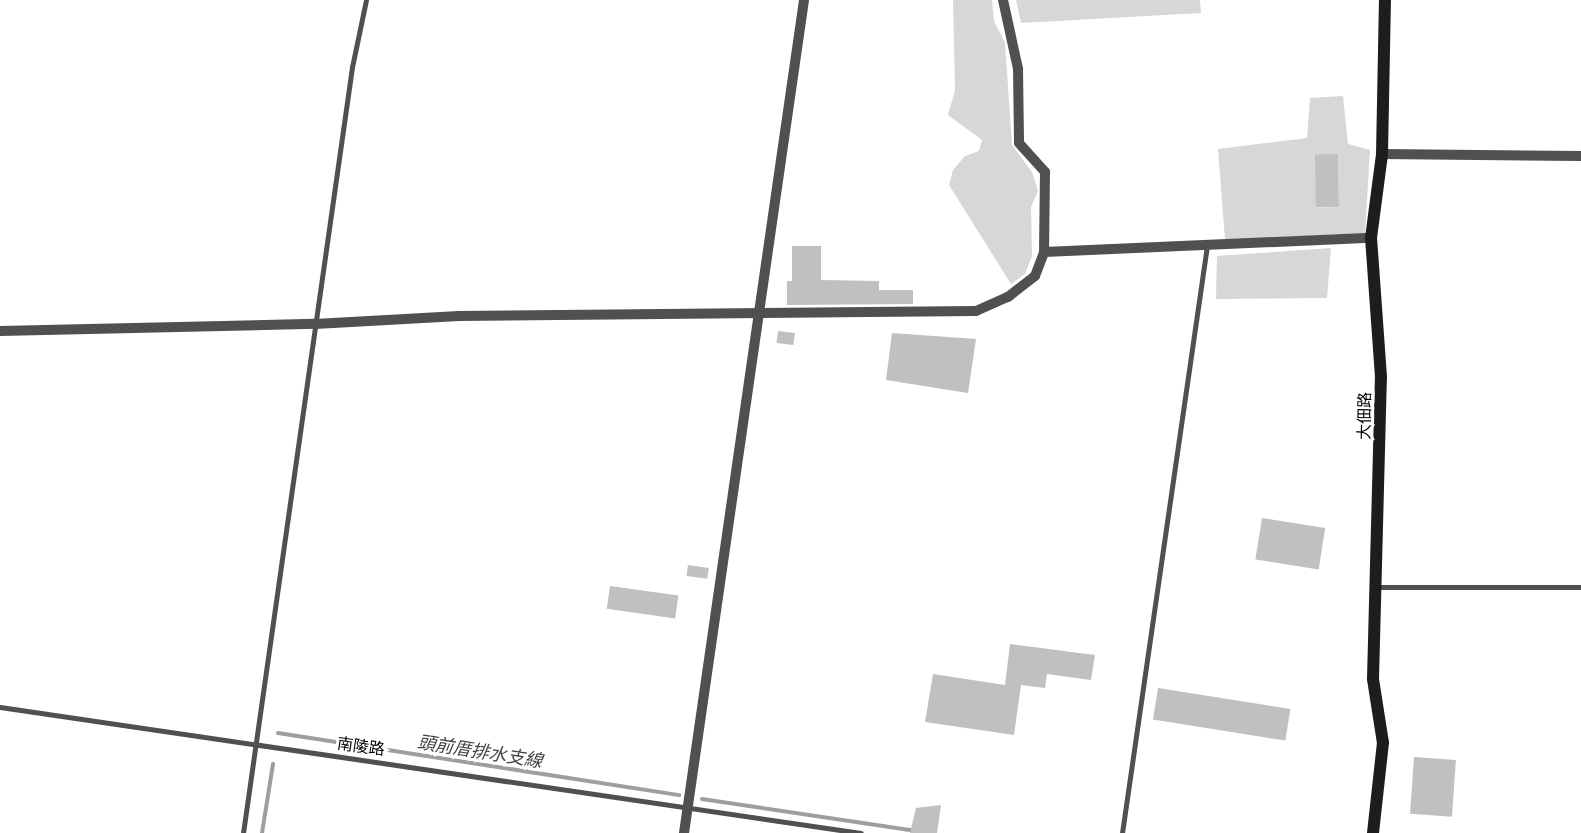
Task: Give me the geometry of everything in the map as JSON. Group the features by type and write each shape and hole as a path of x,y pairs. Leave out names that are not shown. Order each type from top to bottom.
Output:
{"street":[{"path":"684,833 804,0"},
{"path":"0,331 315,324 459,316 757,315 976,311 1008,297 1035,276 1044,252 1045,172 1020,143 1018,69 1003,0"},
{"name":"大佃路","path":"1373,833 1383,743 1373,679 1381,377 1371,238 1382,154 1384,0"},
{"path":"1382,154 1581,156"},
{"path":"1044,252 1371,238"}],"lane":[{"path":"243,833 315,324 366,0"},
{"path":"1122,833 1207,245"},
{"path":"1376,587 1581,587"},
{"name":"南陵路","path":"0,707 861,833"}],"shaded area":[{"path":"953,0 992,0 994,21 1005,43 1012,145 1032,172 1038,191 1031,207 1032,256 1025,274 1011,284 949,185 953,170 965,156 979,151 982,140 948,115 955,90"},
{"path":"1016,0 1200,0 1201,13 1021,23"},
{"path":"1343,96 1348,144 1370,150 1365,233 1225,240 1218,149 1307,138 1310,98","holes":["1338,154 1339,207 1316,208"]},
{"path":"1331,248 1327,298 1216,299 1217,256"}],"building":[{"path":"1315,154 1338,154 1339,207 1316,207"},
{"path":"792,246 821,246 821,280 879,281 879,290 913,290 913,304 787,305 787,281 792,281"},
{"path":"778,331 795,333 793,345 777,343"},
{"path":"892,333 976,339 968,393 886,380"},
{"path":"1262,518 1325,528 1319,569 1255,559"},
{"path":"688,565 709,568 707,579 686,576"},
{"path":"610,586 678,596 675,618 607,609"},
{"path":"1010,644 1095,655 1091,680 1047,674 1045,688 1021,685 1014,735 925,722 933,674 1005,685"},
{"path":"1158,688 1290,709 1285,741 1153,720"},
{"path":"1414,757 1456,760 1452,817 1410,814"},
{"path":"941,805 937,833 910,833 916,808"}],"waterway":[{"name":"頭前厝排水支線","path":"278,733 679,795"},
{"name":"頭前厝排水支線","path":"262,833 273,764"},
{"name":"頭前厝排水支線","path":"702,799 915,831"}]}
